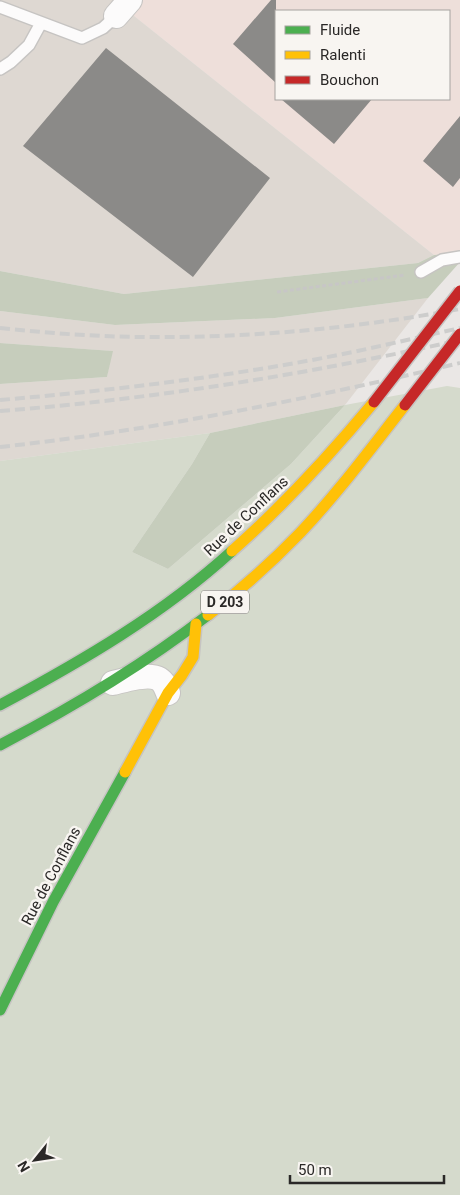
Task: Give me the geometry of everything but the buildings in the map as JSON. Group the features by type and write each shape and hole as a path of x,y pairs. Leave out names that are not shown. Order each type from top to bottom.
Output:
{"main road":[{"name":"Rue de Conflans","path":"0,705 59,673 128,630 187,588 255,532 312,475 374,402 460,291"},
{"name":"D 203","path":"0,744 56,715 109,684 196,624 257,575 314,518 460,334"},
{"name":"Rue de Conflans","path":"0,1010 53,902 168,693 182,675 192,657 196,624"}],"street":[{"path":"109,684 152,677 159,679 165,685 168,693"}],"lane":[{"path":"0,7 82,38 103,28 123,8"},
{"path":"0,68 11,62 29,45 41,22"},
{"path":"421,272 442,260 460,257"}],"path":[{"path":"277,292 421,272"}],"shaded area":[{"path":"0,0 114,0 434,255 418,263 124,294 0,271"},
{"path":"114,0 460,0 460,253 434,255"},
{"path":"428,298 345,405 210,433 0,461 0,384 107,377 112,351 0,343 0,311 115,325 275,318"},
{"path":"447,386 460,388 460,1195 0,1195 0,461 210,433 192,464 132,552 168,569 291,464 345,405"}],"green space":[{"path":"460,253 460,262 428,298 275,318 115,325 0,311 0,271 124,294 418,263 434,255"},
{"path":"0,343 113,351 107,377 0,384"},
{"path":"345,405 291,464 168,569 132,552 192,464 210,433"}],"railway":[{"path":"0,328 110,336 226,336 382,322 460,309"},
{"path":"0,400 195,379 273,367 386,345 460,328"},
{"path":"0,411 116,400 231,384 346,364 460,340"},
{"path":"0,447 116,432 231,412 346,389 460,363"}],"traffic: fast":[{"path":"0,705 91,654 150,616 206,574 232,551"},
{"path":"0,745 54,716 107,684 158,651 208,615"},
{"path":"0,1010 53,902 125,772"}],"traffic: slow":[{"path":"232,551 306,479 374,402"},
{"path":"208,615 256,576 300,533 341,486 405,405"},
{"path":"125,772 168,693 193,657 196,624"}],"traffic: jam":[{"path":"374,402 460,291"},
{"path":"405,405 460,334"}]}
